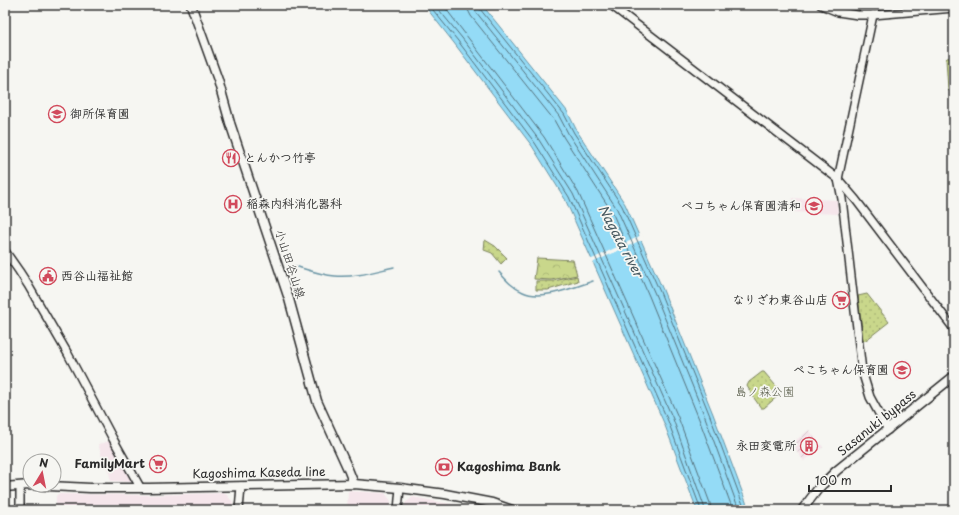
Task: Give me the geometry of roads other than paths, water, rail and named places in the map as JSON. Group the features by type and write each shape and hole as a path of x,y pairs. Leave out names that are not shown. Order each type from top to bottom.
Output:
{"main road":[{"name":"小山田谷山線","path":"191,5 218,80 230,123 289,299 315,396 354,484"},
{"name":"Sasanuki bypass","path":"802,510 820,486 836,471 954,376"},
{"name":"Kagoshima Kaseda line","path":"5,487 29,485 90,488 354,484 445,494 492,503 512,510"}],"street":[{"path":"611,5 838,179 954,329"},
{"path":"821,5 844,14 858,15 954,8"},
{"path":"873,15 838,179 842,199 862,371 870,397 888,430"},
{"path":"5,252 19,270 68,354 140,487"},
{"path":"20,486 20,510"},
{"path":"239,510 241,486"},
{"path":"398,510 400,488"}],"water":[{"name":"Nagata river","path":"424,5 482,5 567,111 577,131 625,204 663,290 713,414 749,510 697,510 664,423 565,199 532,146"}],"waterway":[{"path":"295,266 325,275 335,276 365,274 394,267"},
{"path":"499,272 516,288 523,292 539,295 558,292 593,281"}],"place":[{"name":"御所保育園","path":"57,114"},
{"name":"とんかつ竹亭","path":"231,158"},
{"name":"稲森内科消化器科","path":"233,204"},
{"name":"ペコちゃん保育園清和","path":"814,206"},
{"name":"西谷山福祉館","path":"48,276"},
{"name":"なりざわ東谷山店","path":"841,300"},
{"name":"ぺこちゃん保育園","path":"902,370"},
{"name":"永田変電所","path":"809,446"},
{"name":"FamilyMart","path":"158,464"},
{"name":"Kagoshima Bank","path":"444,467"}],"park label":[{"name":"島ノ森公園","path":"765,392"}]}
